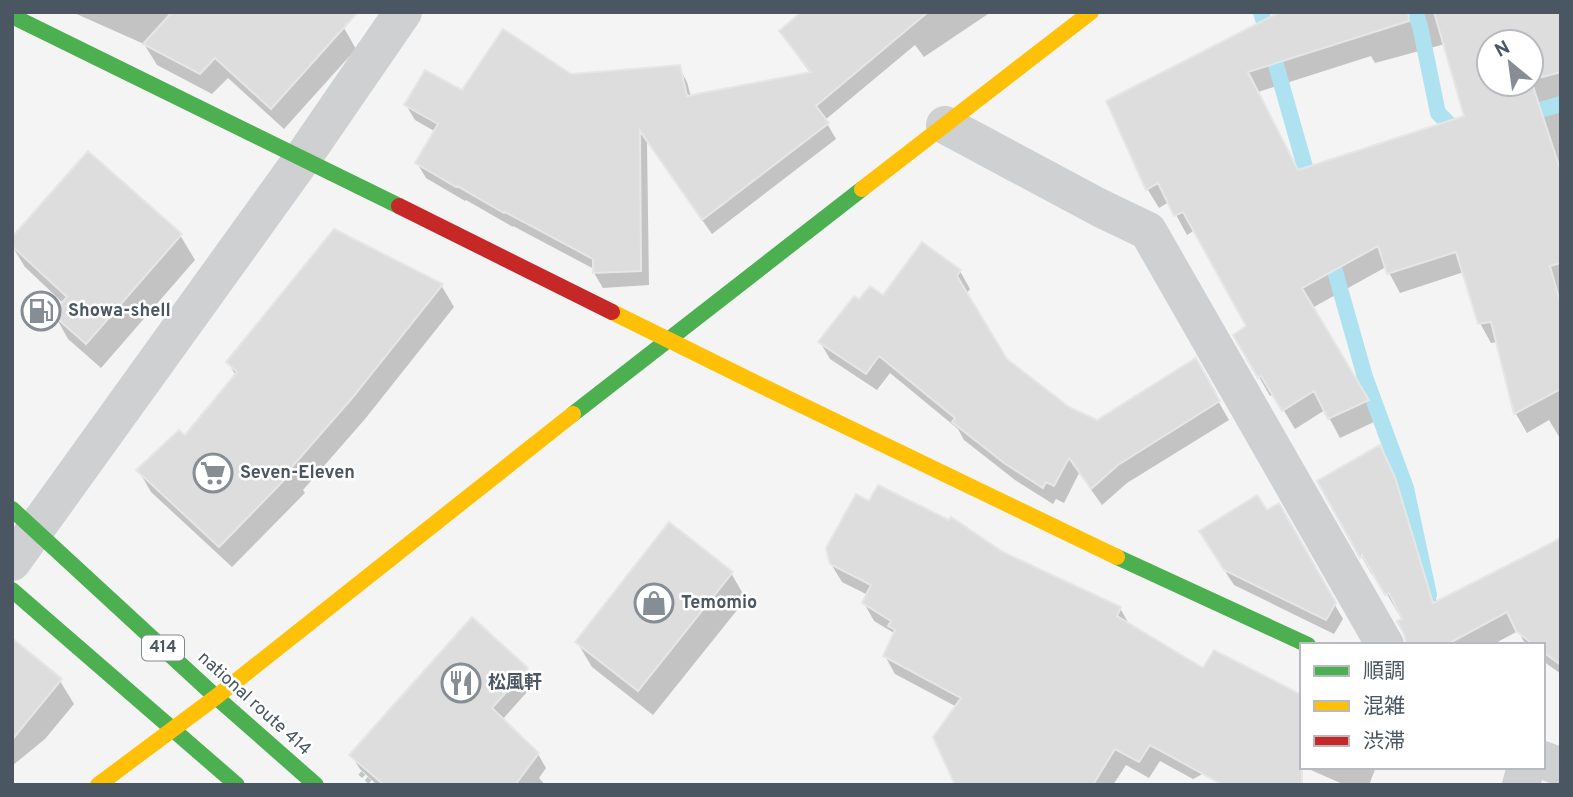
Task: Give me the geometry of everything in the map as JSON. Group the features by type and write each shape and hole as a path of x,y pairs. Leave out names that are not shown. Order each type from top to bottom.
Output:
{"main road":[{"path":"98,785 216,697 667,339 1091,12"},
{"path":"12,16 761,386 1304,643"},
{"name":"national route 414","path":"24,519 216,697 316,785"},
{"path":"12,590 236,785"}],"street":[{"path":"12,562 24,519 302,159 402,12"},
{"path":"945,125 1148,231 1384,643"}],"building":[{"path":"172,12 358,12 271,109 215,58 200,74 143,44"},
{"path":"801,12 928,12 816,106 829,123 702,220 640,131 641,271 593,273 593,259 415,163 438,124 404,105 425,70 462,90 503,29 571,74 680,65 687,96 811,72 779,31"},
{"path":"1280,12 1408,12 1409,21 1248,72 1298,170 1464,116 1434,12 1561,12 1561,72 1545,76 1545,28 1475,28 1475,98 1537,98 1561,172 1561,263 1550,266 1561,306 1561,389 1514,414 1491,322 1478,324 1456,252 1387,274 1378,246 1302,288 1369,400 1328,419 1314,391 1282,411 1261,376 1258,378 1233,335 1246,326 1183,212 1174,216 1158,183 1146,190 1106,101"},
{"path":"88,151 182,234 86,344 52,314 67,297 12,246 12,237"},
{"path":"334,229 443,284 353,397 291,468 294,470 219,547 136,470 179,430 185,435 237,372 226,362"},
{"path":"922,242 961,270 957,276 1007,359 1069,407 1097,420 1196,358 1220,401 1118,465 1091,489 1069,458 1054,486 1046,482 1043,488 1004,463 952,422 955,418 879,356 866,374 818,342 854,296 859,299 870,286 883,295"},
{"path":"1380,445 1395,477 1433,603 1561,538 1561,665 1545,653 1545,643 1531,643 1516,631 1507,612 1450,643 1406,643 1397,621 1402,619 1389,593 1385,595 1362,555 1360,558 1317,481"},
{"path":"878,485 949,520 951,517 1003,552 1121,607 1117,616 1203,668 1214,650 1300,694 1302,785 1223,785 1150,745 1139,762 1115,749 1093,785 955,785 933,737 961,698 883,656 895,630 888,626 891,621 862,603 871,585 830,564 826,548 856,494 869,501"},
{"path":"1257,495 1267,510 1279,503 1336,603 1326,620 1224,570 1199,531"},
{"path":"669,522 733,572 638,691 575,642"},
{"path":"472,617 528,668 492,708 539,753 515,785 384,785 349,755"},
{"path":"12,638 62,679 12,740"}],"waterway":[{"path":"1261,12 1311,188"},
{"path":"1415,12 1438,113 1456,131 1464,130"},
{"path":"1523,115 1561,104"},
{"path":"1329,250 1365,377 1406,488 1429,595"}],"traffic: fast":[{"path":"12,16 399,206"},
{"path":"573,414 862,189"},
{"path":"12,509 316,785"},
{"path":"1117,557 1304,643"},
{"path":"12,590 237,785"}],"traffic: slow":[{"path":"862,189 1091,12"},
{"path":"612,312 1117,557"},
{"path":"98,785 216,697 573,414"}],"traffic: jam":[{"path":"399,206 612,312"}],"place":[{"name":"Showa-shell","path":"41,311"},
{"name":"Seven-Eleven","path":"213,473"},
{"name":"Temomio","path":"654,603"},
{"name":"松風軒","path":"461,683"}]}
